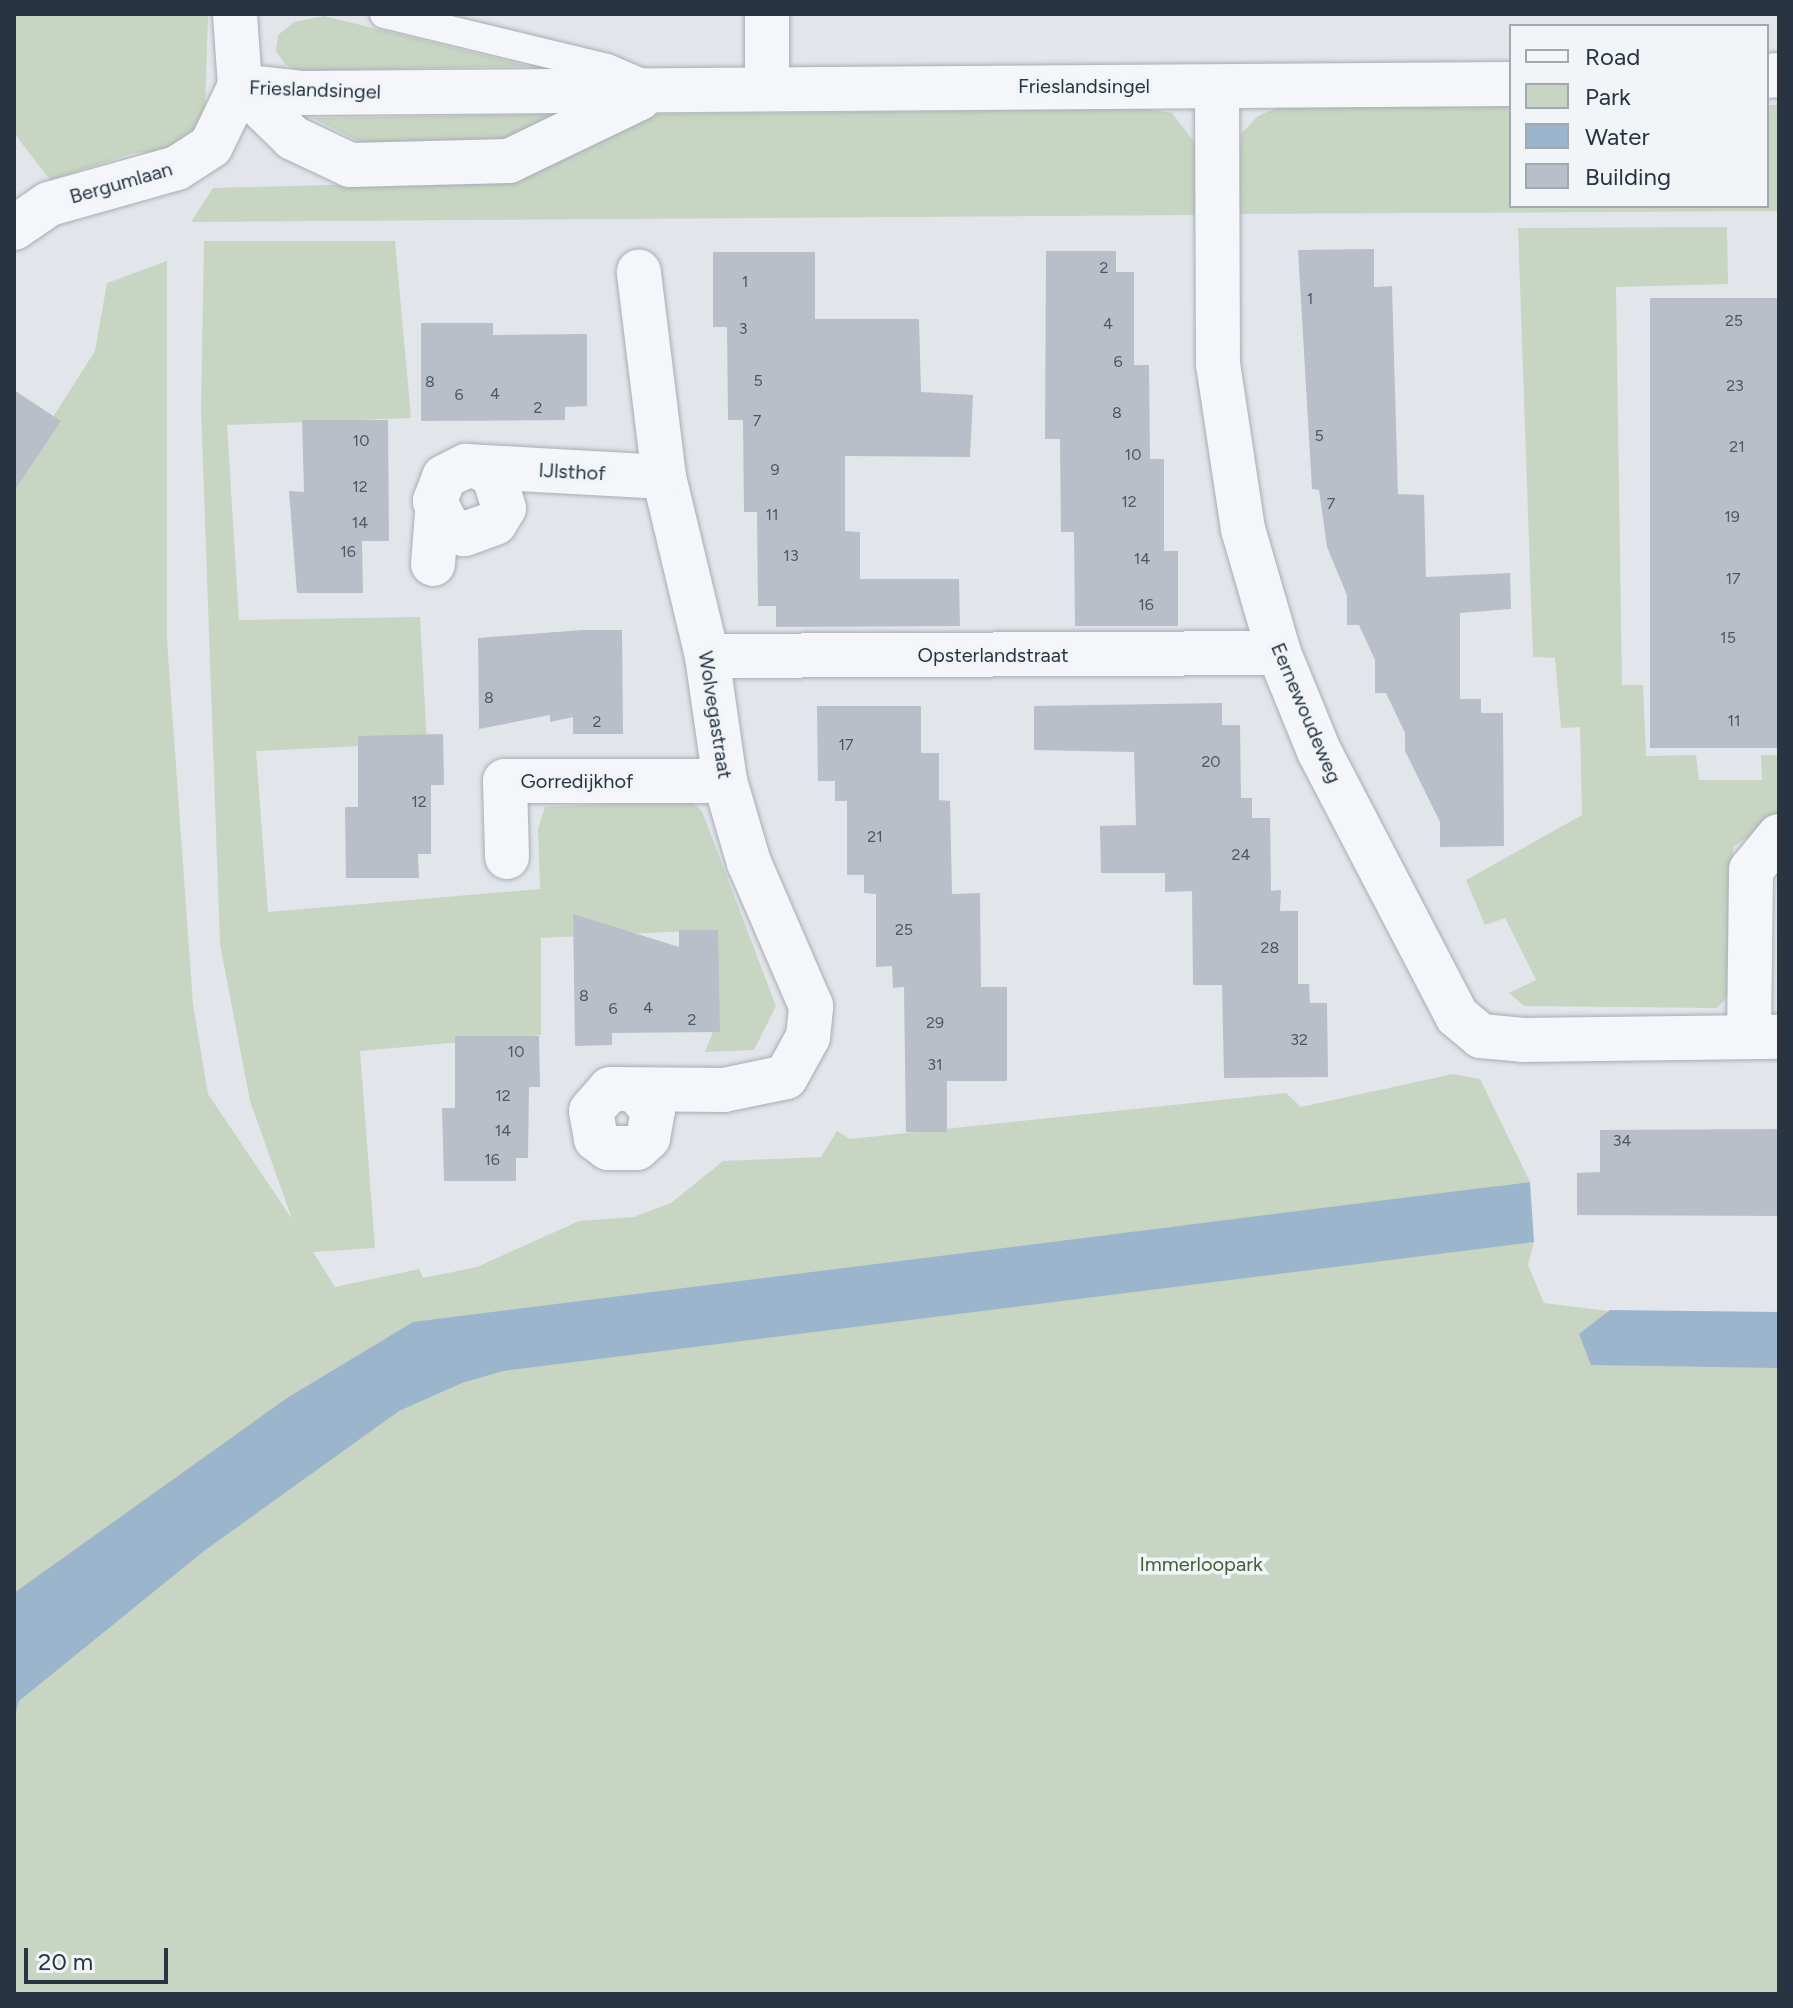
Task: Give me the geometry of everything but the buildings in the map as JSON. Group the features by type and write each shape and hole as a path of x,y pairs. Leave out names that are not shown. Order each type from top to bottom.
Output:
{"street":[{"path":"767,14 767,86"},
{"path":"240,86 243,18"},
{"name":"Frieslandsingel","path":"240,86 302,93 767,86 1509,84"},
{"name":"Frieslandsingel","path":"240,86 293,138 350,165 509,161 657,90"},
{"name":"Bergumlaan","path":"14,228 49,204 177,168 211,146 240,86"},
{"name":"Eernewoudeweg","path":"1217,87 1223,426 1279,653 1335,785 1467,1029 1523,1040 1764,1037 1751,870 1779,836"},
{"name":"Wolvegastraat","path":"601,1164 591,1111 610,1089 724,1090 786,1077 808,1037 811,1006 749,863 725,781 707,656 664,477 639,272"},
{"path":"437,513 464,534 495,523 503,490 479,467"},
{"name":"IJlsthof","path":"433,564 437,513 444,477 479,467 664,477"},
{"name":"Opsterlandstraat","path":"707,656 1279,653"},
{"name":"Gorredijkhof","path":"507,857 505,781 725,781"}],"lane":[{"path":"384,14 607,68 657,90"}],"green space":[{"path":"14,14 208,14 205,114 186,141 168,151 134,153 50,180 14,133"},
{"path":"324,16 528,66 300,71 285,64 276,51 278,35 294,22"},
{"path":"1769,105 1779,105 1779,211 1237,214 1241,134 1258,116 1280,107 1509,106 1509,208 1769,208"},
{"path":"1147,109 1172,113 1195,143 1195,215 191,222 213,188 518,180 653,114"},
{"path":"554,114 500,146 376,150 312,118"},
{"path":"1727,227 1728,284 1616,287 1622,685 1643,685 1646,756 1696,755 1699,780 1762,780 1761,755 1779,755 1779,816 1733,847 1733,991 1717,1008 1524,1006 1509,993 1536,980 1505,918 1485,925 1466,880 1582,815 1580,727 1561,728 1555,658 1533,657 1518,228"},
{"name":"Immerloopark","path":"204,241 395,241 411,418 227,425 239,620 420,617 427,743 256,751 268,912 540,889 538,829 545,807 688,800 702,811 776,1006 754,1050 705,1052 718,1019 688,931 541,938 541,1035 360,1051 375,1248 313,1252 335,1287 419,1269 423,1278 477,1267 579,1221 634,1217 671,1203 723,1161 821,1157 837,1131 850,1139 1286,1093 1301,1107 1453,1074 1480,1079 1530,1182 1496,1186 1519,1243 1534,1242 1528,1265 1544,1303 1779,1332 1779,1994 14,1994 14,478 95,351 107,283 167,261 167,640 193,1004 208,1094 292,1219 250,1101 220,944 201,408"}],"water":[{"path":"1530,1182 1534,1242 503,1371 462,1383 399,1411 204,1551 19,1701 14,1719 14,1593 287,1398 413,1322"},
{"path":"1610,1310 1779,1312 1779,1368 1591,1365 1579,1334"}]}
